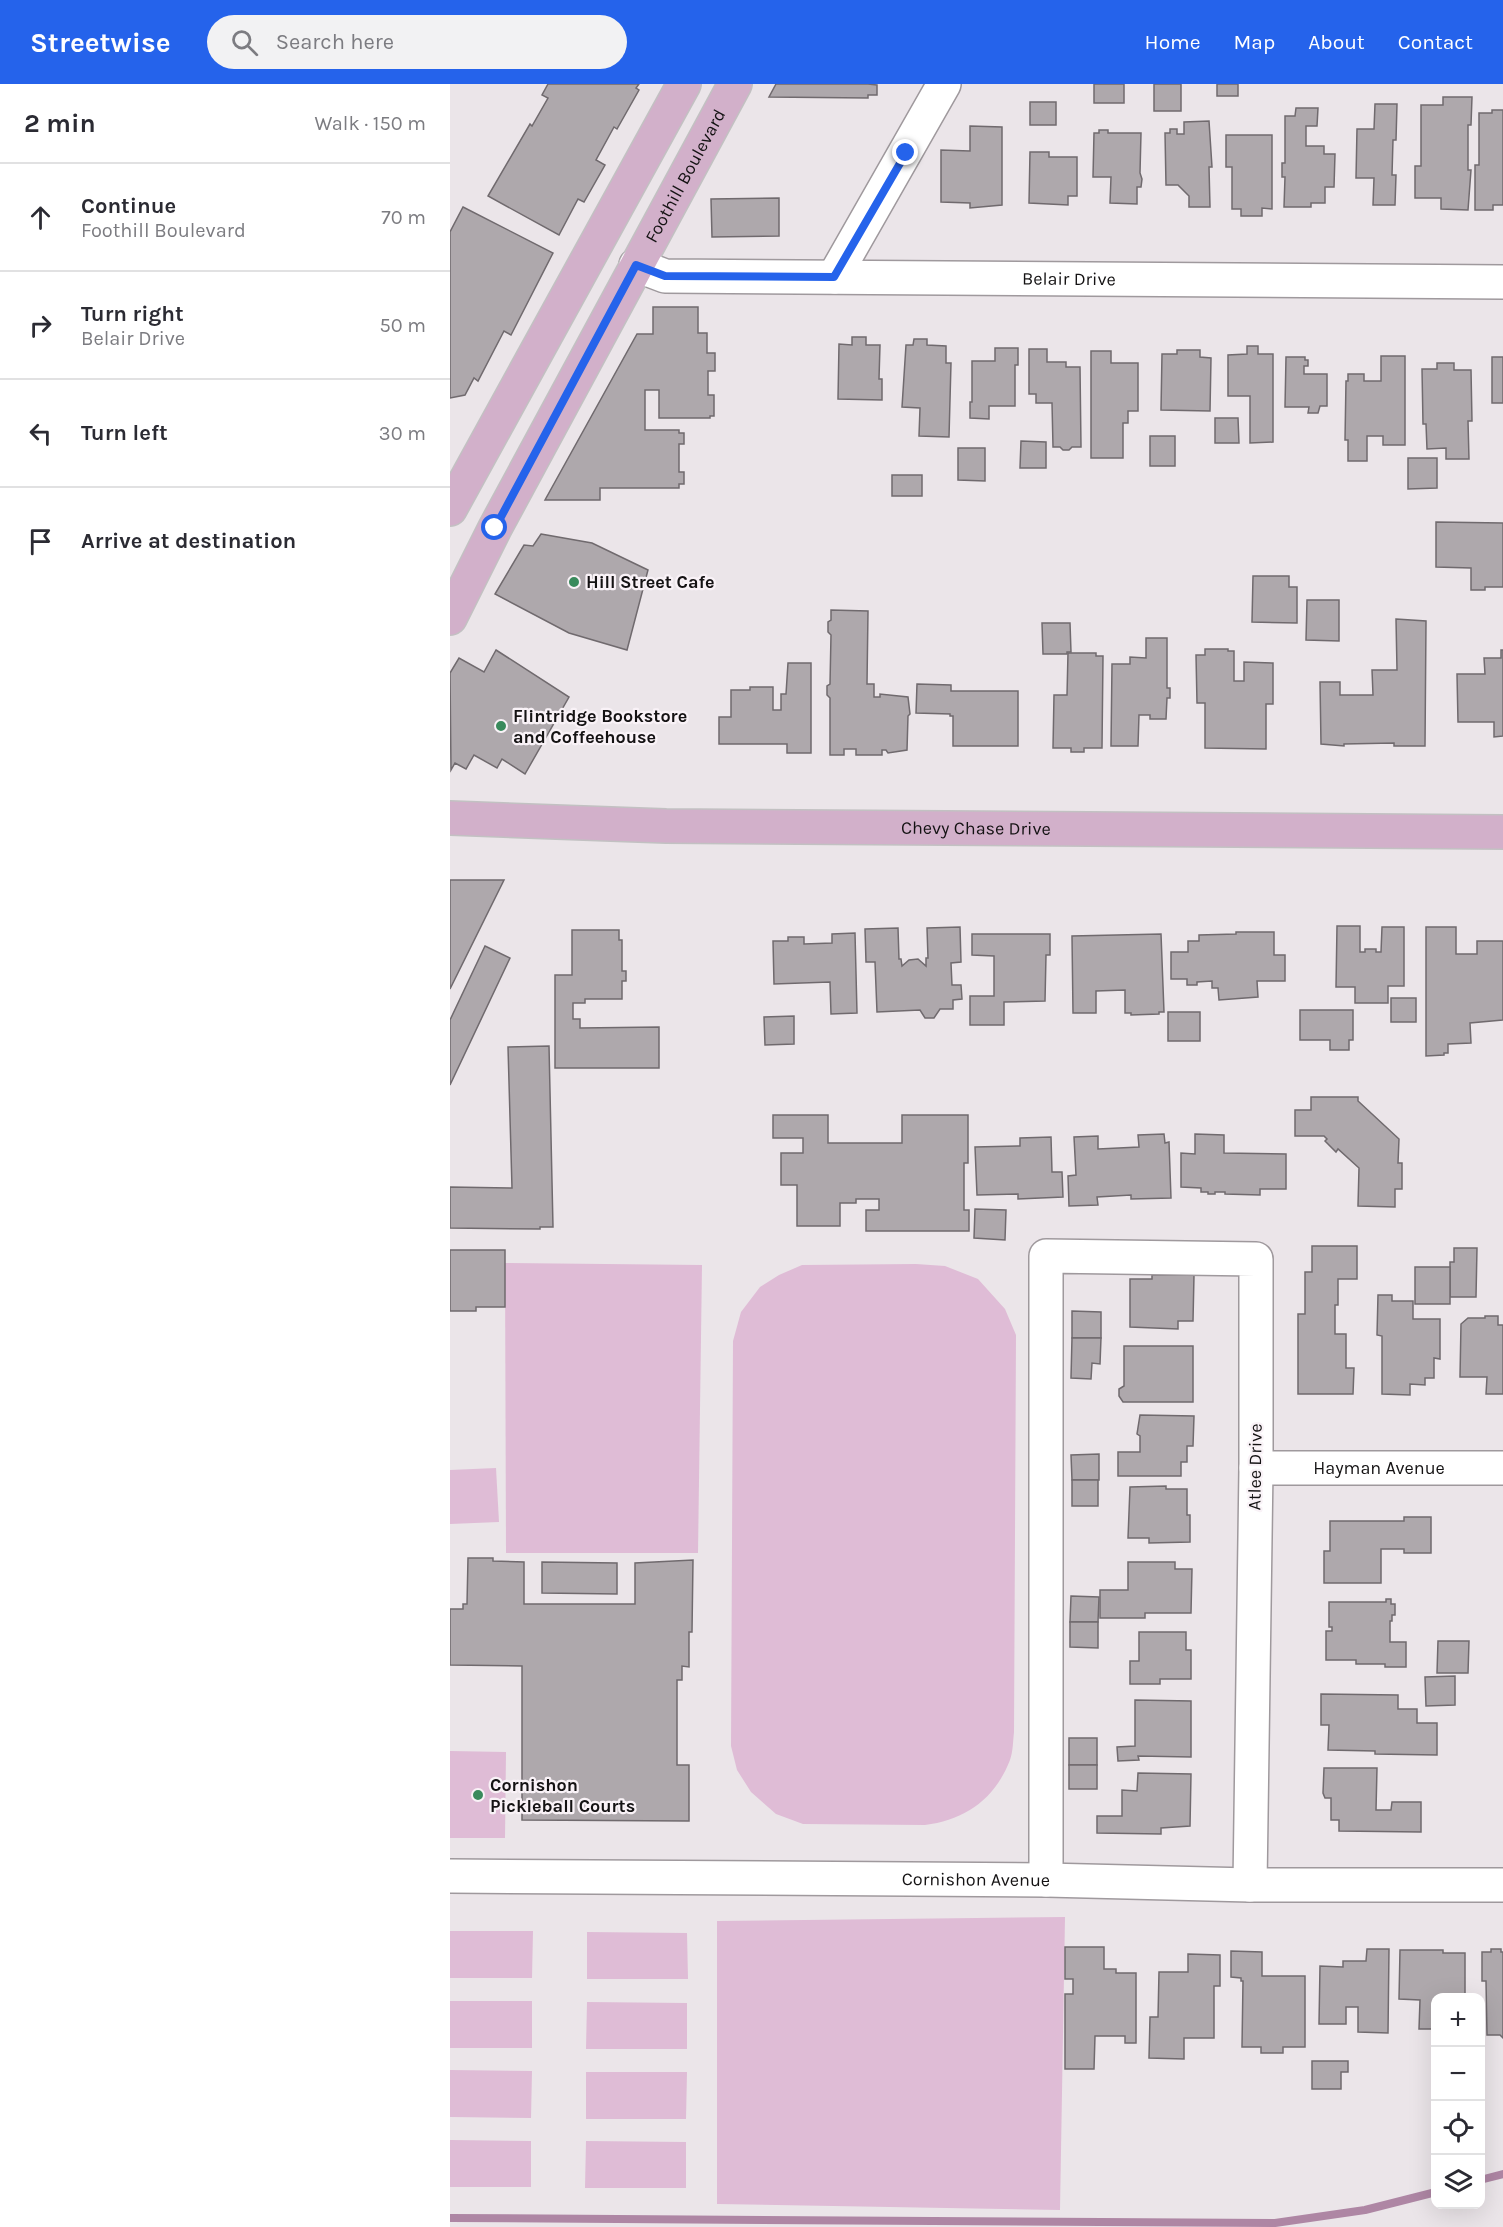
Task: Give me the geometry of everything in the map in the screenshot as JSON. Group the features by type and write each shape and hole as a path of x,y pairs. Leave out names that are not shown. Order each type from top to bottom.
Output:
{"main road":[{"path":"450,509 684,84"},
{"name":"Foothill Boulevard","path":"450,618 495,528 735,84"},
{"path":"597,244 636,265"},
{"path":"450,514 495,528"},
{"name":"Chevy Chase Drive","path":"450,818 666,825 1503,832"}],"street":[{"path":"834,277 944,84"},
{"name":"Belair Drive","path":"636,265 665,276 1503,282"},
{"name":"Atlee Drive","path":"1046,1880 1046,1256 1256,1259 1256,1468 1250,1885"},
{"name":"Hayman Avenue","path":"1256,1468 1503,1468"},
{"name":"Cornishon Avenue","path":"450,1876 1046,1880 1250,1885 1503,1885"}],"shaded area":[{"path":"505,1263 702,1265 698,1553 506,1553"},
{"path":"802,1265 945,1266 978,1279 1005,1309 1016,1335 1012,1754 1004,1774 987,1796 966,1813 953,1818 925,1825 803,1824 776,1814 751,1792 737,1770 731,1746 733,1341 741,1312 760,1287 779,1275"},
{"path":"496,1468 499,1522 450,1524 450,1470"},
{"name":"Cornishon Pickleball Courts","path":"450,1751 506,1752 505,1838 450,1838"},
{"path":"1065,1917 1060,2210 717,2204 717,1921"},
{"path":"450,1931 533,1931 532,1978 450,1978"},
{"path":"587,1932 687,1933 688,1979 587,1979"},
{"path":"450,2001 532,2001 532,2048 450,2048"},
{"path":"587,2002 687,2003 687,2049 586,2049"},
{"path":"450,2070 532,2071 531,2118 450,2117"},
{"path":"586,2072 687,2072 686,2119 586,2119"},
{"path":"450,2140 531,2141 531,2187 450,2187"},
{"path":"586,2141 686,2142 686,2188 585,2188"}],"building":[{"path":"548,84 639,84 636,88 639,90 617,129 614,127 596,160 605,165 584,202 578,199 559,235 488,196 548,98 542,95"},
{"path":"776,84 868,84 877,85 877,95 868,95 868,98 769,97"},
{"path":"1094,84 1124,84 1124,103 1094,103"},
{"path":"1154,84 1181,84 1181,111 1154,111"},
{"path":"1217,84 1238,84 1238,96 1217,96"},
{"path":"1443,97 1472,97 1471,125 1468,125 1468,170 1471,170 1468,210 1441,209 1441,198 1415,198 1415,166 1421,166 1421,105 1443,105"},
{"path":"1030,102 1056,102 1056,125 1030,125"},
{"path":"1375,104 1397,104 1392,175 1396,175 1395,205 1373,205 1374,178 1356,178 1357,129 1374,129"},
{"path":"1296,108 1318,108 1317,126 1306,126 1306,146 1324,146 1324,154 1335,154 1334,187 1325,187 1325,203 1311,203 1311,207 1284,207 1285,177 1282,177 1282,163 1285,163 1285,116 1295,116"},
{"path":"1492,110 1503,110 1503,205 1493,205 1493,210 1475,210 1475,165 1479,165 1479,113 1492,113"},
{"path":"1209,121 1212,167 1209,167 1210,207 1189,207 1189,196 1178,185 1166,185 1165,133 1170,133 1170,129 1177,129 1177,134 1184,134 1184,122"},
{"path":"970,126 1002,127 1002,205 970,208 970,203 941,202 941,150 970,151"},
{"path":"1099,130 1108,130 1108,133 1141,133 1140,173 1142,179 1141,187 1137,187 1137,204 1110,203 1111,177 1093,177 1094,133 1099,133"},
{"path":"1226,135 1272,135 1272,209 1262,208 1262,216 1241,216 1241,209 1232,209 1232,167 1226,167"},
{"path":"1030,152 1049,152 1049,157 1077,157 1077,196 1068,196 1068,205 1029,203"},
{"path":"779,198 779,236 712,237 711,199"},
{"path":"463,207 553,253 511,335 504,331 478,381 474,378 465,395 450,398 450,232"},
{"path":"653,307 698,307 698,333 707,333 707,353 715,353 715,371 708,371 708,395 714,395 714,416 710,418 659,418 659,390 645,390 645,430 679,430 679,433 684,433 684,444 679,444 679,472 684,472 684,484 679,484 679,488 600,488 600,500 545,500 637,334 653,334"},
{"path":"852,337 866,337 866,345 880,345 879,379 882,379 882,400 838,399 839,344 852,345"},
{"path":"914,339 927,339 927,345 946,346 946,363 951,363 949,437 919,436 920,408 902,407 906,345 913,345"},
{"path":"1247,346 1258,346 1258,354 1273,354 1273,442 1250,443 1250,396 1228,396 1228,355 1247,354"},
{"path":"995,348 1018,348 1018,365 1015,365 1015,406 989,406 989,419 970,418 972,361 995,361"},
{"path":"1029,349 1047,349 1047,362 1066,362 1066,367 1080,367 1081,447 1063,450 1060,447 1053,447 1052,403 1036,403 1036,394 1029,394"},
{"path":"1177,350 1200,350 1200,357 1211,358 1210,411 1161,410 1162,354 1177,354"},
{"path":"1091,351 1111,351 1111,363 1138,363 1138,411 1128,411 1128,423 1123,423 1123,458 1091,458"},
{"path":"1381,356 1405,356 1405,445 1383,445 1383,436 1367,436 1367,461 1348,461 1348,440 1345,440 1348,374 1364,374 1364,381 1381,381"},
{"path":"1286,357 1305,357 1305,360 1308,360 1308,366 1304,366 1304,374 1327,374 1327,406 1320,406 1318,413 1308,413 1309,407 1285,407"},
{"path":"1492,357 1503,357 1503,403 1492,403"},
{"path":"1437,363 1454,363 1454,370 1471,370 1472,421 1468,421 1469,459 1446,459 1446,448 1427,449 1426,424 1423,424 1422,369 1437,369"},
{"path":"1215,418 1238,418 1239,443 1215,443"},
{"path":"1150,436 1175,436 1175,466 1150,466"},
{"path":"1021,441 1046,442 1046,468 1020,468"},
{"path":"958,448 985,448 985,481 958,480"},
{"path":"1408,458 1437,458 1437,488 1408,489"},
{"path":"892,475 922,475 922,496 892,496"},
{"path":"1436,522 1503,523 1503,587 1471,590 1471,568 1436,567"},
{"name":"Hill Street Cafe","path":"541,534 592,543 648,570 627,650 569,633 495,594 524,545 533,546"},
{"path":"1253,576 1289,576 1289,587 1297,587 1297,623 1252,622"},
{"path":"1307,600 1339,600 1339,641 1306,640"},
{"path":"831,610 868,611 867,684 874,684 874,697 880,697 880,694 908,697 910,714 908,716 907,750 888,753 882,750 882,755 856,755 856,749 844,749 844,755 830,755 830,698 827,695 827,686 830,684 831,635 828,632 828,622 831,620"},
{"path":"1396,619 1426,621 1425,746 1394,746 1394,743 1344,744 1344,746 1321,744 1320,682 1340,682 1340,695 1373,695 1372,670 1397,670"},
{"path":"1042,623 1070,623 1071,652 1043,654"},
{"path":"1146,638 1167,638 1167,688 1170,688 1170,698 1167,698 1166,719 1150,719 1150,715 1139,715 1138,746 1111,746 1112,664 1130,664 1130,657 1146,658"},
{"path":"1205,649 1234,651 1234,681 1244,681 1244,662 1273,663 1273,704 1266,704 1266,749 1205,748 1205,703 1197,703 1196,655 1205,655"},
{"name":"Flintridge Bookstore and Coffeehouse","path":"496,650 569,697 525,774 502,759 497,768 474,755 466,769 455,763 451,770 450,673 459,658 484,672"},
{"path":"1501,650 1503,650 1503,736 1494,737 1494,722 1458,722 1457,674 1485,674 1484,658 1501,658"},
{"path":"1068,653 1096,653 1096,656 1103,656 1102,748 1084,748 1084,752 1071,752 1071,748 1053,748 1054,695 1067,695"},
{"path":"788,663 811,663 811,753 787,753 787,744 719,744 719,717 731,717 731,690 773,687 773,710 781,710 781,694 786,694"},
{"path":"917,684 951,685 951,691 1018,691 1018,746 953,746 953,716 916,713"},
{"path":"450,880 504,880 450,989"},
{"path":"1337,926 1360,926 1360,952 1365,952 1365,949 1376,949 1376,952 1381,952 1382,927 1404,927 1404,986 1388,986 1388,1003 1355,1003 1355,987 1336,987"},
{"path":"960,927 961,962 951,963 952,985 961,985 962,999 953,1000 953,1009 940,1009 934,1018 925,1018 920,1010 877,1012 875,962 866,962 865,929 898,928 899,959 901,959 902,966 909,960 918,959 926,966 927,928"},
{"path":"1426,927 1456,927 1456,954 1477,954 1477,941 1503,941 1503,1020 1470,1023 1471,1043 1448,1044 1448,1053 1444,1055 1426,1056"},
{"path":"572,930 619,930 619,940 622,940 622,971 626,971 626,981 622,981 622,999 585,999 585,1003 573,1003 573,1019 580,1019 580,1028 659,1027 659,1068 555,1068 555,975 572,975"},
{"path":"1236,932 1274,932 1274,955 1285,955 1285,981 1257,981 1258,997 1219,1000 1218,988 1212,988 1212,981 1187,985 1187,979 1171,979 1171,952 1188,952 1188,941 1199,941 1199,935 1236,934"},
{"path":"855,933 857,1013 831,1014 830,982 774,984 773,941 788,941 788,937 804,937 804,944 832,943 832,934"},
{"path":"972,934 1050,934 1050,955 1046,955 1045,1001 1004,1002 1004,1025 970,1025 970,996 994,996 994,956 972,955"},
{"path":"1161,934 1164,1012 1131,1015 1131,1013 1125,1013 1125,990 1096,991 1096,1013 1073,1013 1072,936"},
{"path":"485,946 510,958 450,1085 450,1020"},
{"path":"1391,998 1416,998 1416,1022 1391,1022"},
{"path":"1300,1010 1353,1010 1353,1040 1349,1040 1349,1050 1330,1050 1330,1040 1300,1040"},
{"path":"1168,1012 1200,1012 1200,1041 1168,1041"},
{"path":"794,1016 794,1044 765,1045 764,1017"},
{"path":"549,1046 553,1227 540,1227 540,1229 450,1228 450,1187 512,1188 508,1047"},
{"path":"1311,1097 1358,1097 1358,1101 1399,1139 1398,1163 1402,1163 1402,1189 1395,1189 1395,1207 1358,1206 1359,1168 1338,1149 1336,1152 1325,1141 1327,1139 1324,1136 1295,1136 1295,1110 1311,1110"},
{"path":"773,1115 828,1115 828,1143 902,1143 902,1115 968,1115 968,1163 964,1163 964,1210 969,1210 969,1231 866,1231 866,1210 879,1210 879,1199 856,1199 856,1203 840,1203 840,1226 797,1226 797,1185 781,1185 781,1153 803,1153 803,1138 773,1138"},
{"path":"1164,1134 1165,1143 1169,1142 1171,1198 1131,1199 1131,1195 1097,1197 1098,1205 1069,1206 1068,1176 1076,1175 1074,1137 1098,1136 1098,1149 1139,1147 1138,1135"},
{"path":"1195,1134 1224,1135 1224,1153 1286,1154 1286,1189 1260,1189 1260,1195 1225,1194 1225,1192 1208,1194 1208,1192 1201,1192 1201,1188 1181,1187 1181,1153 1195,1154"},
{"path":"1051,1137 1052,1172 1062,1172 1063,1197 1018,1199 1018,1194 977,1195 975,1147 1020,1146 1020,1138"},
{"path":"975,1209 1006,1210 1005,1240 974,1238"},
{"path":"1312,1246 1357,1246 1357,1279 1338,1279 1338,1305 1335,1305 1335,1334 1346,1334 1346,1368 1354,1368 1353,1394 1298,1394 1298,1314 1305,1314 1305,1272 1312,1272"},
{"path":"1454,1248 1477,1248 1476,1297 1450,1297 1450,1262 1454,1262"},
{"path":"450,1250 505,1250 505,1307 476,1307 476,1311 450,1311"},
{"path":"1415,1267 1450,1267 1450,1304 1415,1304"},
{"path":"1152,1275 1194,1275 1193,1321 1178,1321 1178,1329 1130,1327 1130,1279 1152,1279"},
{"path":"1378,1295 1392,1295 1392,1301 1413,1301 1413,1319 1440,1319 1440,1359 1434,1358 1434,1378 1425,1378 1425,1385 1410,1384 1410,1395 1382,1394 1382,1336 1377,1335"},
{"path":"1072,1311 1101,1312 1101,1338 1072,1338"},
{"path":"1485,1316 1498,1316 1498,1325 1503,1325 1503,1394 1486,1394 1487,1377 1460,1377 1461,1324 1468,1318 1485,1318"},
{"path":"1072,1338 1101,1338 1100,1364 1092,1363 1091,1379 1071,1378"},
{"path":"1124,1346 1193,1346 1193,1402 1123,1402 1119,1396 1119,1389 1124,1386"},
{"path":"1140,1415 1194,1416 1193,1446 1187,1446 1187,1462 1181,1462 1181,1476 1118,1476 1118,1452 1140,1452 1140,1436 1137,1434"},
{"path":"1099,1454 1099,1480 1072,1480 1071,1455"},
{"path":"1072,1480 1098,1480 1098,1506 1072,1506"},
{"path":"1166,1486 1166,1489 1187,1489 1190,1542 1149,1543 1149,1538 1128,1538 1130,1487"},
{"path":"1404,1517 1431,1517 1431,1553 1404,1553 1404,1549 1381,1549 1381,1583 1324,1583 1324,1551 1330,1551 1330,1521 1404,1521"},
{"path":"468,1558 524,1562 524,1604 635,1604 635,1563 693,1560 689,1667 682,1666 682,1680 677,1680 677,1765 689,1765 689,1821 522,1820 522,1666 450,1665 450,1609 463,1609 463,1604 467,1604"},
{"path":"542,1562 617,1563 617,1594 542,1593"},
{"path":"1128,1562 1175,1562 1175,1569 1192,1569 1191,1613 1145,1613 1145,1618 1100,1618 1100,1590 1128,1590"},
{"path":"1071,1596 1099,1597 1098,1622 1070,1622"},
{"path":"1386,1599 1391,1599 1391,1604 1395,1604 1395,1615 1392,1615 1392,1621 1390,1621 1390,1642 1406,1642 1406,1667 1356,1664 1356,1660 1326,1660 1326,1631 1332,1631 1332,1627 1329,1627 1329,1602 1386,1602"},
{"path":"1070,1622 1098,1622 1098,1648 1070,1647"},
{"path":"1139,1632 1186,1632 1186,1650 1191,1650 1191,1679 1160,1679 1160,1684 1130,1684 1130,1661 1139,1661"},
{"path":"1438,1641 1469,1641 1468,1673 1437,1673"},
{"path":"1455,1676 1455,1705 1426,1706 1425,1677"},
{"path":"1321,1694 1398,1695 1398,1709 1417,1709 1417,1723 1437,1723 1437,1755 1375,1754 1375,1751 1328,1750 1329,1725 1321,1725"},
{"path":"1135,1700 1191,1701 1191,1757 1138,1756 1139,1760 1118,1761 1117,1747 1135,1746"},
{"path":"1069,1738 1097,1738 1097,1765 1069,1765"},
{"path":"1069,1765 1097,1765 1097,1789 1069,1789"},
{"path":"1324,1768 1377,1768 1376,1810 1391,1810 1392,1802 1421,1802 1421,1832 1339,1831 1339,1820 1331,1820 1331,1798 1325,1798 1323,1793"},
{"path":"1138,1773 1191,1774 1190,1826 1161,1828 1161,1834 1097,1833 1097,1816 1122,1816 1122,1790 1137,1791"},
{"path":"1065,1947 1104,1947 1104,1969 1116,1969 1116,1973 1136,1973 1136,2043 1125,2043 1125,2036 1095,2036 1094,2069 1065,2069 1065,1994 1073,1994 1073,1979 1065,1979"},
{"path":"1367,1949 1389,1949 1388,2033 1358,2032 1358,2007 1346,2007 1346,2024 1319,2024 1320,1966 1343,1967 1343,1961 1366,1961"},
{"path":"1491,1949 1501,1949 1503,1952 1503,2038 1500,2035 1487,2035 1486,1981 1482,1981 1482,1952 1491,1952"},
{"path":"1400,1950 1443,1950 1443,1953 1465,1953 1465,1993 1431,1993 1431,2029 1419,2029 1420,2000 1399,1999"},
{"path":"1231,1951 1262,1952 1262,1976 1305,1976 1305,2047 1283,2047 1283,2053 1261,2053 1261,2047 1242,2047 1243,1981 1241,1978 1231,1977"},
{"path":"1188,1954 1220,1955 1220,1986 1214,1986 1214,2038 1184,2038 1184,2059 1149,2058 1150,2017 1158,2017 1159,1972 1188,1972"},
{"path":"1312,2061 1348,2061 1348,2072 1341,2072 1341,2089 1312,2089"}],"waterway":[{"path":"1485,2179 1503,2174"},
{"path":"450,2218 1275,2223 1365,2210 1431,2193"}],"place":[{"name":"Hill Street Cafe","path":"574,582"},
{"name":"Flintridge Bookstore and Coffeehouse","path":"501,726"},
{"name":"Cornishon Pickleball Courts","path":"478,1795"}],"route":[{"path":"495,528 636,265 665,276 834,277 906,153"}]}
